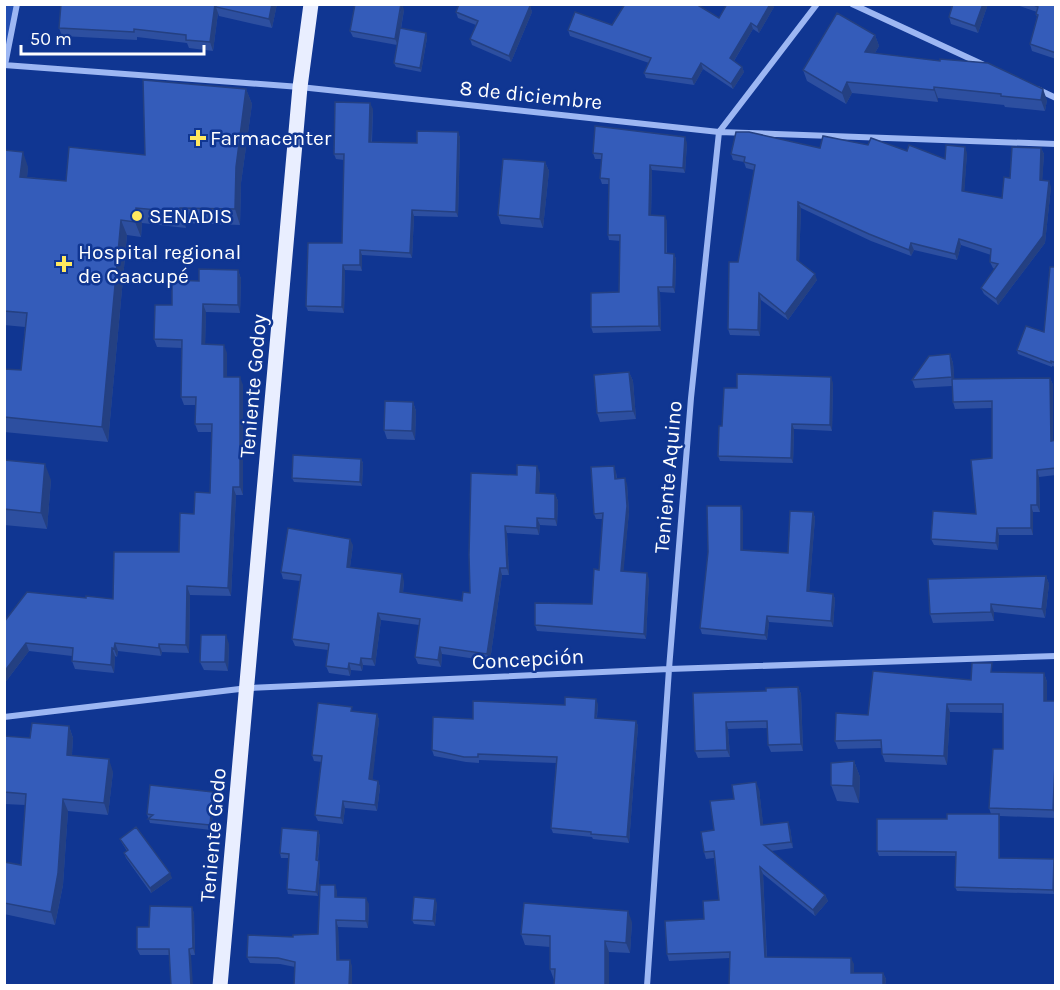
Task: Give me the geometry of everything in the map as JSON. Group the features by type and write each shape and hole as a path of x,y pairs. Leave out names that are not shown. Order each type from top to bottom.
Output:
{"main road":[{"path":"300,87 311,4"},
{"name":"Teniente Godoy","path":"248,688 300,87"},
{"name":"Teniente Godo","path":"220,986 248,688"}],"street":[{"path":"5,65 17,4"},
{"path":"719,132 817,4"},
{"path":"852,4 991,68"},
{"name":"8 de diciembre","path":"5,65 300,87 719,132 1056,144"},
{"path":"1034,88 1056,98"},
{"name":"Teniente Aquino","path":"647,986 691,398 719,132"},
{"name":"Concepción","path":"4,717 248,688 669,669 1056,656"}],"shaded area":[{"path":"4,5 17,5 4,65"}],"building":[{"path":"61,4 215,4 210,42 186,40 186,35 134,29 134,32 59,28"},
{"path":"216,4 272,4 269,19 216,7"},
{"path":"355,4 401,4 395,39 350,31"},
{"path":"459,4 527,4 530,6 509,56 470,39 478,21 456,12"},
{"path":"625,4 696,4 719,18 727,4 770,4 757,27 751,23 730,58 742,67 731,84 701,63 692,79 644,73 651,58 568,30 575,12 612,25"},
{"path":"953,4 983,4 975,26 949,17"},
{"path":"1032,4 1056,4 1056,53 1030,44 1038,15 1036,14 1038,7"},
{"path":"837,13 875,35 865,52 940,61 940,59 988,63 1043,89 1041,100 934,87 934,90 847,82 842,93 803,70"},
{"path":"400,28 426,33 420,68 394,63"},
{"path":"143,80 246,89 236,167 235,209 180,208 180,212 136,208 135,222 121,220 102,427 4,417 4,369 21,370 27,313 4,311 4,150 23,152 20,177 66,181 69,147 145,155"},
{"path":"335,102 370,103 369,142 417,143 417,131 458,132 456,212 412,210 410,253 360,250 360,265 343,265 342,307 306,306 308,243 342,243 344,154 334,154"},
{"path":"595,126 685,137 683,168 650,165 649,215 665,216 665,253 674,254 673,287 658,287 659,326 591,327 591,293 619,292 620,235 608,235 609,179 600,178 602,154 593,153"},
{"path":"736,132 749,132 820,148 823,136 868,145 871,138 907,151 909,145 945,159 946,145 965,147 962,191 1002,198 1004,177 1010,178 1012,147 1041,148 1040,180 1049,181 1043,236 996,299 981,288 998,264 990,262 991,249 959,239 955,254 911,243 909,250 798,202 797,260 815,274 785,314 759,293 758,330 728,329 729,262 738,262 755,165 744,162 745,157 731,154"},
{"path":"503,159 545,162 540,219 498,215"},
{"path":"1050,267 1056,267 1056,363 1017,350 1026,326 1044,332"},
{"path":"199,269 238,270 238,305 203,304 202,344 224,345 224,377 240,377 240,487 233,487 228,588 187,586 186,645 159,644 159,648 115,643 114,649 112,648 111,665 72,661 73,648 26,643 4,672 4,622 27,592 113,599 114,552 179,552 180,513 194,514 195,492 210,493 212,424 195,424 196,397 181,397 182,340 154,339 155,305 172,305 172,280 199,281"},
{"path":"950,354 952,377 912,380 929,356"},
{"path":"629,372 633,411 597,413 594,375"},
{"path":"737,374 831,377 830,425 792,424 791,458 718,456 724,388 737,388"},
{"path":"1050,378 1051,441 1056,440 1056,468 1037,470 1037,505 1031,505 1031,528 997,528 996,543 931,539 933,511 976,514 971,460 992,458 992,401 953,402 952,379"},
{"path":"385,401 413,402 412,431 384,430"},
{"path":"293,455 361,459 360,482 292,478"},
{"path":"4,460 45,464 41,513 4,509"},
{"path":"517,465 537,466 536,493 555,494 555,519 537,518 537,528 505,526 507,568 500,568 487,654 440,647 438,660 415,657 420,619 378,613 372,659 361,658 360,665 349,663 348,669 326,666 329,644 292,639 301,575 281,572 288,528 350,539 347,567 402,574 400,592 462,601 463,592 470,593 471,473 517,475"},
{"path":"614,466 615,479 625,478 627,506 621,571 647,573 644,634 535,625 535,603 592,604 594,569 599,570 603,513 594,514 591,467"},
{"path":"707,506 741,506 741,550 788,553 790,511 813,512 807,591 833,594 831,621 767,616 765,635 700,628 708,552"},
{"path":"1046,576 1042,609 991,604 991,612 930,614 928,579"},
{"path":"201,635 226,635 225,662 200,662"},
{"path":"972,663 992,663 991,672 1044,673 1044,701 1056,701 1053,810 989,808 993,749 1003,749 1003,704 947,704 944,756 882,754 881,740 835,741 836,713 868,715 873,671 971,680"},
{"path":"798,687 801,744 768,745 767,721 726,722 727,750 695,751 693,693 766,691 766,688"},
{"path":"565,697 596,699 595,718 636,721 627,837 551,828 557,757 478,754 478,757 464,757 432,750 433,717 473,719 473,701 565,705"},
{"path":"318,703 352,707 351,711 377,714 369,779 378,781 375,805 343,801 341,818 315,815 322,756 312,755"},
{"path":"32,723 69,726 67,755 109,759 104,803 63,799 58,873 51,912 4,903 4,862 21,865 26,794 4,792 4,736 30,738"},
{"path":"854,761 853,786 831,785 831,763"},
{"path":"756,782 761,825 788,822 791,842 764,845 825,895 813,910 760,867 765,957 851,958 851,973 883,973 883,986 729,986 730,952 667,954 665,921 704,919 703,901 719,900 714,851 704,852 701,832 714,830 710,801 734,799 732,785"},
{"path":"150,785 213,792 210,825 148,819 153,815 147,814"},
{"path":"947,814 999,814 999,858 1054,859 1053,890 955,887 956,852 877,851 877,819 947,819"},
{"path":"136,827 170,873 150,888 124,853 128,850 120,839"},
{"path":"282,828 318,831 316,860 319,861 316,892 287,889 289,854 280,853"},
{"path":"320,885 335,885 335,897 366,898 366,921 336,920 337,960 350,960 349,986 294,986 295,962 278,958 247,957 248,935 293,937 293,935 318,934"},
{"path":"414,897 435,899 433,921 412,920"},
{"path":"524,903 628,911 626,943 605,941 605,986 554,986 555,969 550,969 550,936 521,934"},
{"path":"150,906 192,907 193,948 189,949 191,986 171,986 169,949 137,949 137,927 149,927"}],"place":[{"name":"Farmacenter","path":"198,138"},
{"name":"SENADIS","path":"137,216"},
{"name":"Hospital regional de Caacupé","path":"64,264"}]}
